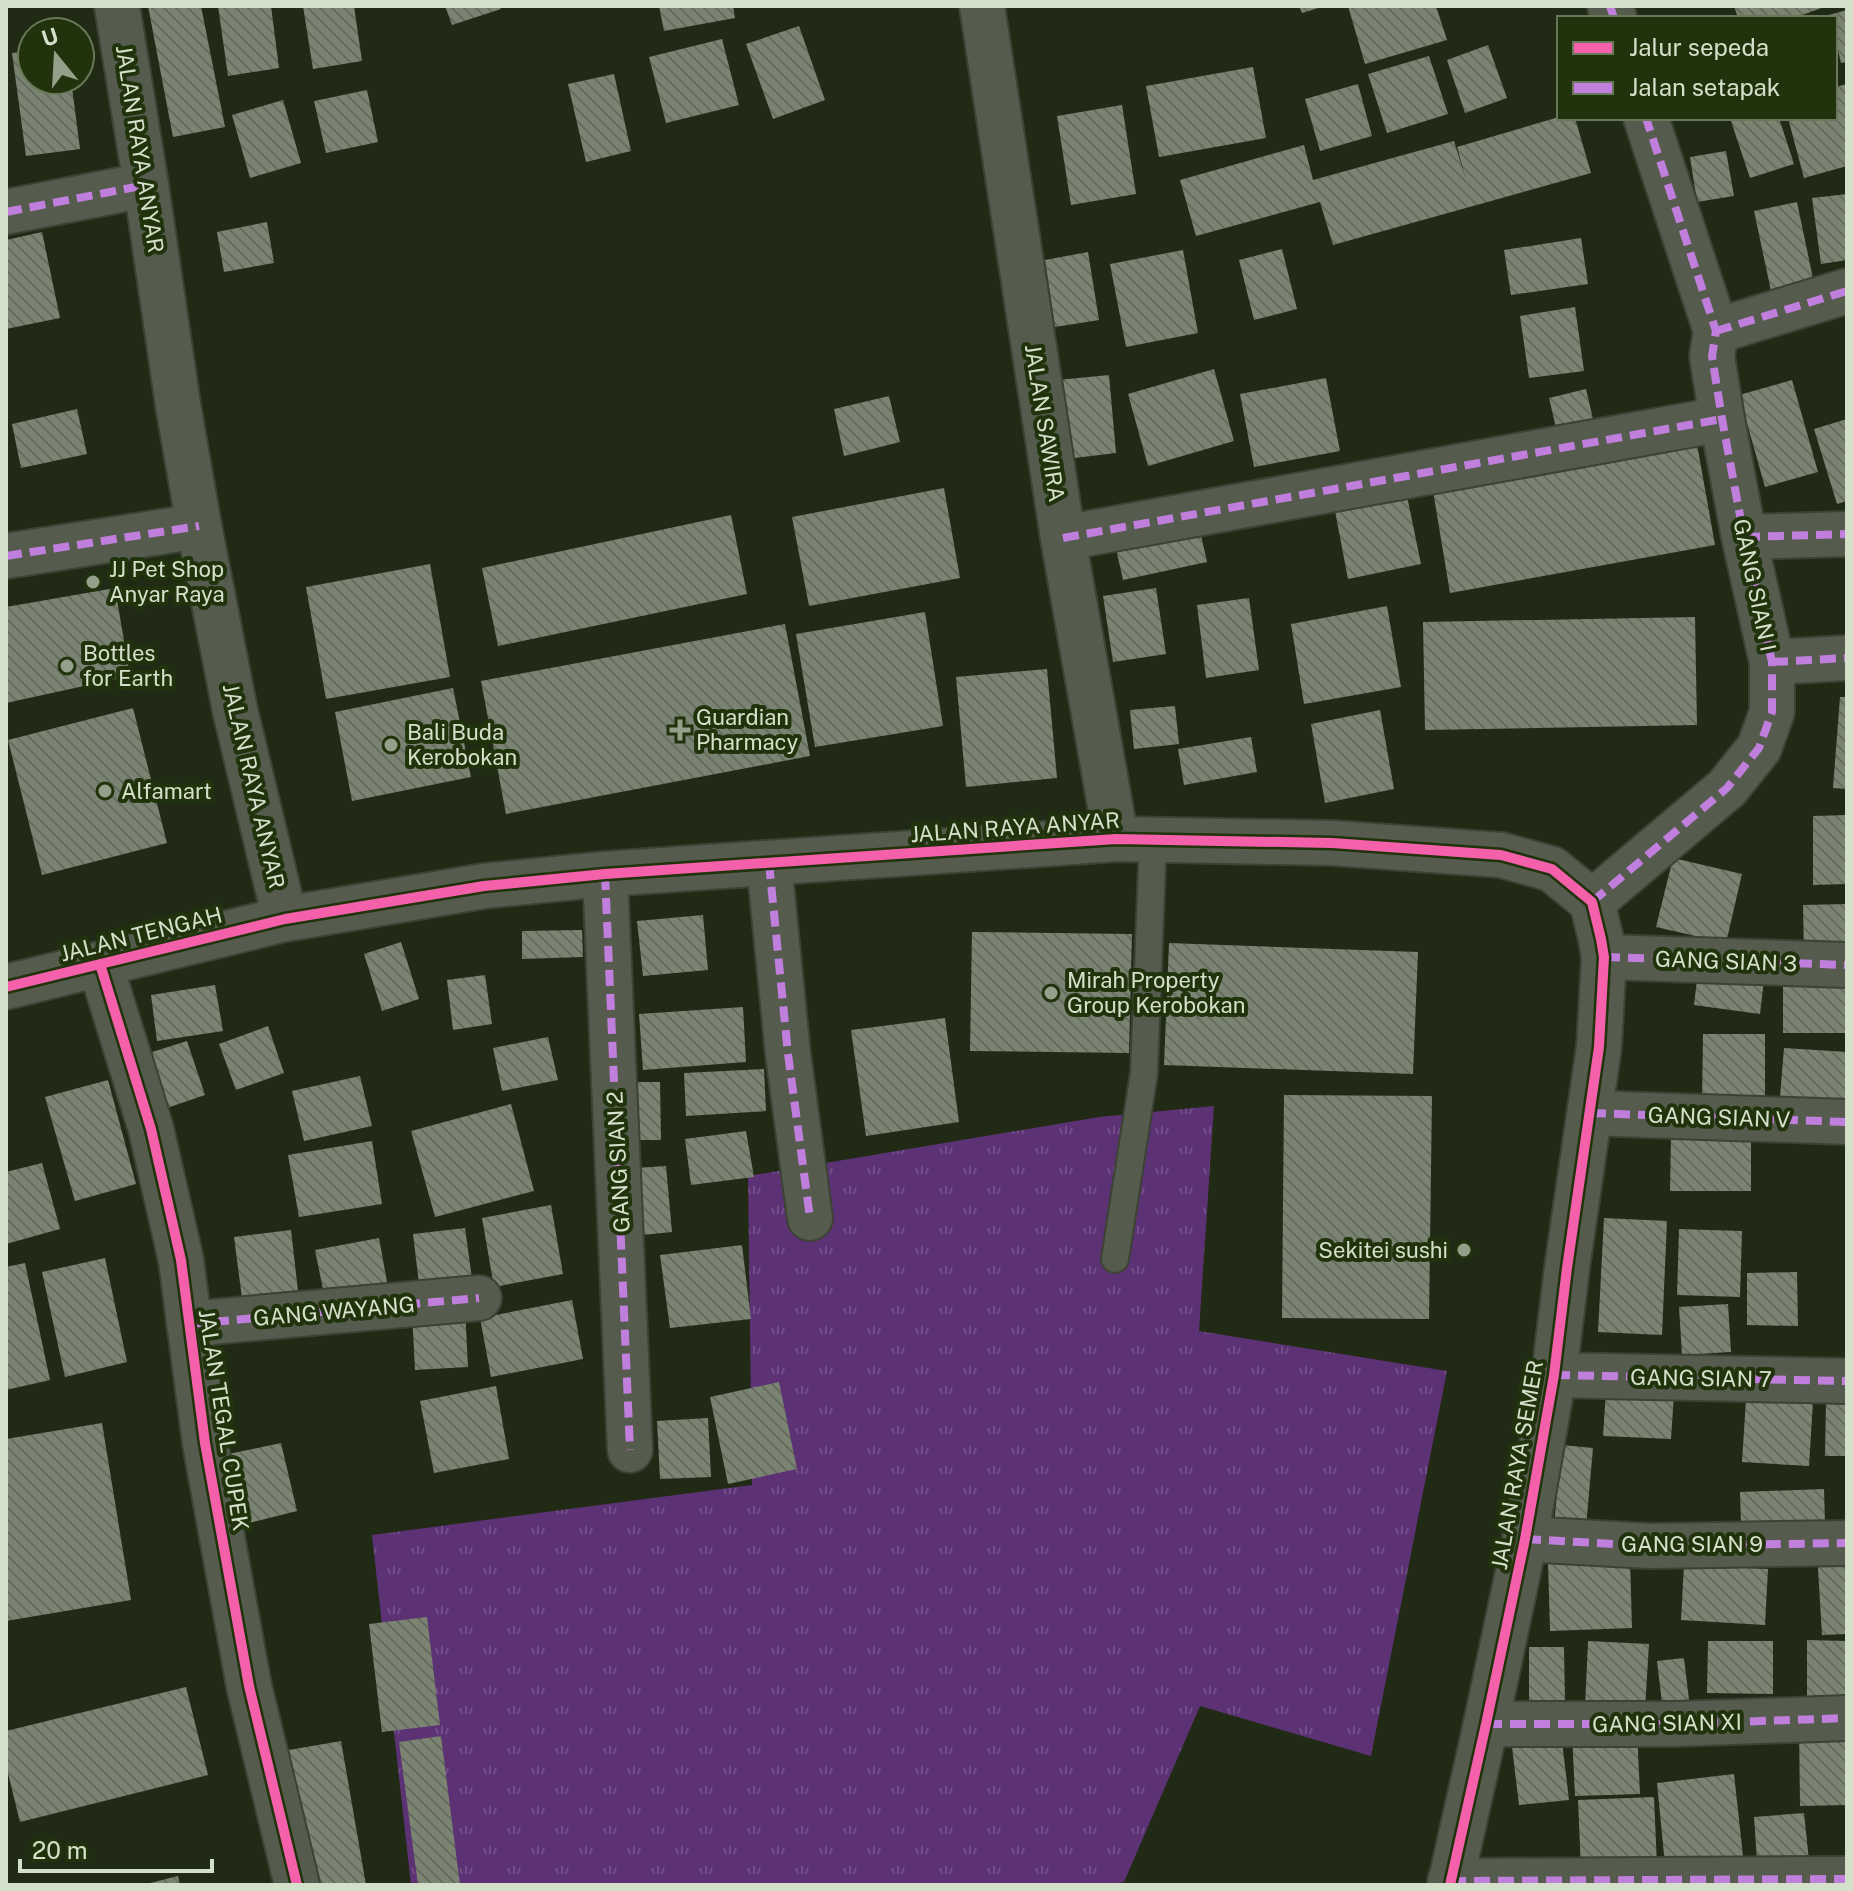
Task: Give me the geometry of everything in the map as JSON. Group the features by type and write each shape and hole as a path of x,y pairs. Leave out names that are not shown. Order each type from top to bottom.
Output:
{"street":[{"name":"JALAN RAYA ANYAR","path":"117,6 199,526 235,710 285,919 484,886 605,874 1135,839 1332,843 1501,855 1552,869 1592,902"},
{"name":"JALAN SAWIRA","path":"982,6 1063,538 1135,839"},
{"path":"1647,120 1716,331 1847,291"},
{"path":"6,212 146,185"},
{"name":"GANG SIAN I","path":"1592,902 1727,788 1759,748 1772,712 1772,662 1744,537 1712,356 1716,331"},
{"path":"1063,538 1722,419"},
{"path":"6,556 199,526"},
{"path":"1744,537 1847,534"},
{"path":"1772,662 1847,658"},
{"path":"769,863 788,1054 810,1218"},
{"name":"GANG SIAN 2","path":"605,874 630,1450"},
{"path":"1592,902 1604,957"},
{"name":"JALAN TENGAH","path":"6,987 285,919"},
{"name":"GANG SIAN 3","path":"1604,957 1847,965"},
{"name":"JALAN RAYA SEMER","path":"1450,1883 1531,1539 1599,1047 1604,957"},
{"name":"JALAN TEGAL CUPEK","path":"100,964 151,1129 181,1260 205,1443 249,1686 297,1885"},
{"name":"GANG SIAN V","path":"1590,1113 1847,1122"},
{"name":"GANG WAYANG","path":"189,1324 479,1298"},
{"name":"GANG SIAN 7","path":"1554,1375 1847,1381"},
{"name":"GANG SIAN 9","path":"1531,1539 1650,1546 1847,1543"},
{"name":"GANG SIAN XI","path":"1486,1724 1676,1724 1847,1718"},
{"path":"1450,1883 1847,1879"}],"lane":[{"path":"1115,1259 1144,1073 1135,839"}],"green space":[{"path":"1214,1106 1199,1331 1447,1371 1371,1756 1200,1706 1124,1882 1102,1885 411,1885 372,1535 752,1485 748,1176 1099,1117"}],"building":[{"path":"148,6 201,6 225,127 173,137"},
{"path":"218,6 271,6 279,68 228,76"},
{"path":"303,6 354,6 362,61 313,69"},
{"path":"445,6 500,6 501,9 452,25"},
{"path":"659,6 733,6 735,18 664,31"},
{"path":"1299,6 1322,6 1322,7 1302,13"},
{"path":"1348,6 1436,6 1447,40 1365,64"},
{"path":"1734,6 1827,6 1800,16 1737,16"},
{"path":"1847,10 1847,62 1841,63 1837,46 1837,16 1829,15"},
{"path":"799,26 825,100 773,119 746,44"},
{"path":"722,39 739,105 666,123 649,57"},
{"path":"1488,45 1507,98 1465,113 1447,60"},
{"path":"16,52 16,82 12,53"},
{"path":"1429,56 1448,114 1387,133 1368,74"},
{"path":"1253,67 1266,138 1159,157 1146,86"},
{"path":"614,74 631,151 586,162 568,84"},
{"path":"1358,84 1372,136 1320,151 1305,99"},
{"path":"1847,84 1847,166 1804,178 1789,120 1837,120 1837,86"},
{"path":"367,90 378,142 326,153 314,101"},
{"path":"18,96 73,96 80,149 26,156"},
{"path":"283,100 301,163 250,178 232,115"},
{"path":"1122,105 1136,194 1071,205 1057,116"},
{"path":"1557,118 1576,120 1591,173 1333,245 1320,202 1196,236 1180,180 1304,145 1313,180 1454,141 1466,180 1457,147"},
{"path":"1731,120 1780,120 1794,164 1750,178"},
{"path":"1726,151 1734,196 1697,202 1690,157"},
{"path":"1847,194 1847,260 1821,264 1812,198"},
{"path":"1797,202 1814,283 1771,291 1754,211"},
{"path":"267,222 274,263 224,272 217,232"},
{"path":"42,232 60,318 6,329 6,240"},
{"path":"1581,238 1588,284 1511,295 1504,250"},
{"path":"1282,249 1297,309 1254,320 1239,260"},
{"path":"1183,250 1198,333 1126,347 1110,264"},
{"path":"1088,252 1099,320 1055,327 1045,260"},
{"path":"1575,307 1584,371 1529,378 1520,316"},
{"path":"1214,369 1234,441 1148,466 1128,394"},
{"path":"1109,375 1116,453 1066,459 1058,380"},
{"path":"1326,378 1340,451 1254,467 1240,394"},
{"path":"1792,380 1818,472 1765,487 1739,395"},
{"path":"1586,389 1593,419 1556,428 1549,398"},
{"path":"889,396 900,442 844,456 834,409"},
{"path":"77,409 87,454 21,468 12,424"},
{"path":"1847,419 1847,501 1837,504 1814,429"},
{"path":"1697,444 1715,545 1450,593 1433,491"},
{"path":"944,488 960,578 809,606 792,517"},
{"path":"1407,496 1421,564 1348,579 1335,511"},
{"path":"731,515 747,594 498,646 482,568"},
{"path":"1199,526 1207,562 1123,580 1115,544"},
{"path":"430,564 450,677 326,699 306,587"},
{"path":"115,588 130,676 6,703 6,607"},
{"path":"1156,588 1166,654 1113,662 1103,596"},
{"path":"1249,598 1259,670 1206,678 1197,605"},
{"path":"1387,606 1401,687 1304,704 1291,624"},
{"path":"925,612 943,726 815,747 796,634"},
{"path":"1695,617 1697,725 1425,730 1423,622"},
{"path":"785,624 810,756 506,814 481,681"},
{"path":"1047,669 1057,778 966,787 956,677"},
{"path":"453,688 471,777 352,801 335,712"},
{"path":"1840,697 1847,697 1847,789 1833,788"},
{"path":"1175,706 1179,744 1134,749 1130,710"},
{"path":"133,708 167,843 42,875 8,740"},
{"path":"1380,710 1394,789 1325,803 1311,724"},
{"path":"1251,737 1257,772 1184,785 1178,749"},
{"path":"1847,815 1847,884 1813,885 1813,816"},
{"path":"1673,858 1742,874 1726,943 1656,927"},
{"path":"1847,904 1847,957 1804,958 1803,905"},
{"path":"703,915 708,970 643,976 637,921"},
{"path":"582,930 583,957 522,959 522,931"},
{"name":"Mirah Property Group Kerobokan","path":"972,932 1132,934 1129,1053 970,1051"},
{"path":"401,942 419,999 382,1011 364,954"},
{"path":"1169,943 1418,952 1413,1074 1164,1065"},
{"path":"1698,971 1764,980 1760,1014 1694,1005"},
{"path":"485,975 492,1024 453,1030 447,980"},
{"path":"1783,978 1847,978 1847,1033 1783,1033"},
{"path":"215,985 223,1031 157,1041 151,995"},
{"path":"743,1007 746,1062 643,1070 639,1014"},
{"path":"945,1018 959,1122 866,1136 851,1030"},
{"path":"268,1026 284,1073 236,1090 219,1044"},
{"path":"1703,1034 1765,1034 1765,1102 1702,1101"},
{"path":"548,1037 558,1080 502,1091 493,1048"},
{"path":"187,1041 205,1095 167,1108 149,1053"},
{"path":"1784,1048 1847,1052 1847,1102 1780,1097"},
{"path":"764,1069 766,1111 686,1116 684,1073"},
{"path":"360,1076 372,1126 304,1141 292,1091"},
{"path":"108,1080 136,1184 75,1201 45,1097"},
{"path":"632,1082 660,1082 661,1140 632,1140"},
{"path":"1284,1095 1432,1096 1429,1319 1282,1318"},
{"path":"511,1104 534,1191 435,1217 411,1131"},
{"path":"746,1131 754,1177 691,1185 685,1139"},
{"path":"1671,1134 1751,1134 1751,1191 1670,1191"},
{"path":"372,1141 382,1204 299,1217 288,1155"},
{"path":"42,1163 60,1229 6,1244 6,1172"},
{"path":"666,1166 672,1232 642,1235 636,1168"},
{"path":"551,1205 563,1274 494,1287 482,1218"},
{"path":"1604,1218 1667,1221 1662,1335 1598,1332"},
{"path":"465,1228 473,1286 420,1292 413,1234"},
{"path":"1679,1229 1742,1231 1740,1297 1677,1295"},
{"path":"291,1230 298,1291 242,1298 234,1237"},
{"path":"379,1238 389,1293 326,1304 315,1250"},
{"path":"742,1245 751,1319 670,1328 660,1255"},
{"path":"105,1258 127,1362 65,1377 42,1272"},
{"path":"25,1263 50,1380 6,1390 6,1267"},
{"path":"1797,1272 1798,1326 1747,1325 1747,1273"},
{"path":"572,1300 583,1359 491,1377 480,1318"},
{"path":"1728,1304 1731,1352 1682,1355 1679,1307"},
{"path":"465,1309 468,1367 415,1370 412,1313"},
{"path":"779,1382 797,1469 728,1484 710,1397"},
{"path":"496,1386 509,1459 434,1473 420,1401"},
{"path":"1606,1390 1674,1394 1671,1439 1603,1436"},
{"path":"1746,1399 1813,1402 1809,1466 1742,1462"},
{"path":"1826,1400 1847,1400 1847,1456 1825,1456"},
{"path":"708,1418 711,1477 660,1479 657,1421"},
{"path":"102,1423 131,1600 6,1621 6,1439"},
{"path":"281,1443 297,1511 245,1524 229,1454"},
{"path":"1562,1445 1593,1448 1586,1527 1554,1524"},
{"path":"1824,1489 1825,1523 1741,1525 1740,1492"},
{"path":"1847,1551 1847,1634 1822,1635 1817,1552"},
{"path":"1630,1559 1632,1628 1550,1631 1548,1562"},
{"path":"1684,1565 1768,1569 1765,1625 1681,1620"},
{"path":"427,1617 440,1725 382,1732 369,1624"},
{"path":"1807,1640 1847,1641 1847,1708 1807,1707"},
{"path":"1588,1641 1649,1644 1645,1709 1585,1707"},
{"path":"1708,1641 1773,1641 1773,1694 1707,1693"},
{"path":"1529,1647 1564,1647 1565,1703 1529,1703"},
{"path":"1684,1658 1689,1700 1662,1703 1657,1661"},
{"path":"186,1687 208,1775 20,1822 6,1765 6,1731"},
{"path":"1847,1722 1847,1805 1800,1806 1799,1723"},
{"path":"1637,1731 1640,1794 1575,1796 1572,1733"},
{"path":"441,1736 460,1885 418,1885 399,1742"},
{"path":"341,1741 366,1885 312,1885 289,1750"},
{"path":"1562,1741 1569,1800 1519,1805 1512,1747"},
{"path":"1734,1774 1743,1856 1665,1865 1657,1783"},
{"path":"1654,1797 1657,1866 1581,1870 1578,1800"},
{"path":"1804,1813 1810,1870 1758,1875 1754,1817"},
{"path":"178,1876 180,1885 146,1884"}],"marked path":[{"path":"1610,6 1613,16"},
{"path":"1592,902 1727,788 1759,748 1772,712 1772,662 1744,537 1712,356 1716,331 1647,120"},
{"path":"6,212 146,185"},
{"path":"1716,331 1847,291"},
{"path":"1063,538 1722,419"},
{"path":"6,556 199,526"},
{"path":"1744,537 1847,534"},
{"path":"1772,662 1847,658"},
{"path":"769,863 788,1054 810,1218"},
{"path":"605,874 630,1450"},
{"path":"1604,957 1847,965"},
{"path":"1590,1113 1847,1122"},
{"path":"189,1324 479,1298"},
{"path":"1554,1375 1847,1381"},
{"path":"1525,1539 1650,1546 1847,1543"},
{"path":"1486,1724 1676,1724 1847,1718"},
{"path":"1450,1881 1847,1879"}],"cycle path":[{"path":"6,987 285,919 484,886 605,874 1116,839 1332,843 1501,855 1552,869 1592,902 1604,957 1599,1047 1554,1375 1525,1539 1450,1885"},
{"path":"100,964 151,1129 181,1260 205,1443 249,1686 297,1885"}],"place":[{"name":"JJ Pet Shop Anyar Raya","path":"93,582"},
{"name":"Bottles for Earth","path":"67,666"},
{"name":"Guardian Pharmacy","path":"680,730"},
{"name":"Bali Buda Kerobokan","path":"391,745"},
{"name":"Alfamart","path":"105,791"},
{"name":"Mirah Property Group Kerobokan","path":"1051,993"},
{"name":"Sekitei sushi","path":"1464,1250"}]}
